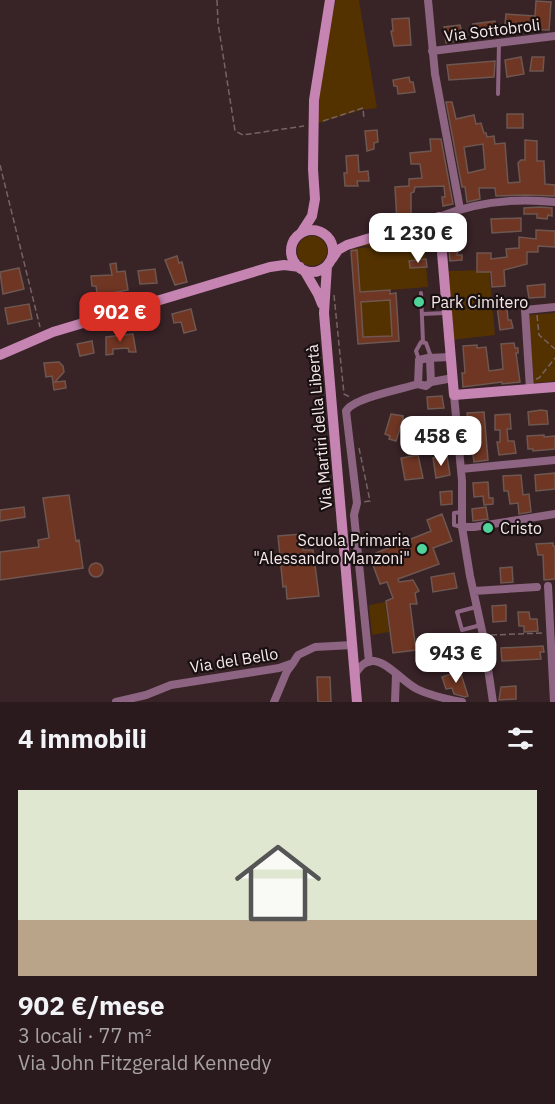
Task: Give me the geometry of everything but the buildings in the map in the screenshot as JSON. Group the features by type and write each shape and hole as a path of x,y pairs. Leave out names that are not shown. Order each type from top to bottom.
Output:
{"main road":[{"path":"329,262 332,244 320,223 315,199 312,125 317,72 330,0"},
{"path":"302,269 293,260 293,243 312,216 315,199"},
{"path":"0,355 53,332 270,267 284,265 316,271 329,262 342,247 439,217 454,395 530,384 555,387"},
{"path":"302,233 314,230 326,236 361,241"},
{"path":"270,267 292,250"},
{"name":"Via Martiri della Libertà","path":"329,262 324,313 357,702"},
{"name":"Via Martiri della Libertà","path":"302,269 318,294 324,313"}],"street":[{"path":"428,0 432,51 460,209"},
{"name":"Via Sottobroli","path":"432,51 555,36"},
{"path":"439,217 460,209 512,201 555,202"},
{"path":"530,384 525,310 555,307"},
{"path":"426,359 450,357"},
{"path":"426,359 430,360 431,382"},
{"path":"418,384 426,359"},
{"path":"369,662 354,515 357,503 346,411 349,406 359,401 418,384 426,386 431,382 453,378"},
{"path":"454,395 461,469 462,527 483,635 493,702"},
{"path":"461,469 555,460"},
{"path":"462,527 555,514"},
{"path":"474,591 537,586"},
{"path":"548,586 554,702"},
{"name":"Via del Bello","path":"116,702 146,695 171,685 279,668 293,663 298,655 315,647 352,645"},
{"path":"355,674 365,663 374,661 437,700 462,702"},
{"path":"274,702 278,688 293,663"},
{"path":"395,702 396,675"}],"lane":[{"path":"498,94 499,42"},
{"path":"421,293 423,342 428,346 426,359"},
{"path":"422,314 446,312"},
{"path":"423,342 418,346 417,351 426,359"},
{"path":"477,607 457,612 462,630 481,625"}],"path":[{"path":"217,0 218,23 236,130 243,135 312,125 363,108 364,120"},
{"path":"0,165 40,329"},
{"path":"325,293 334,296 343,400"},
{"path":"537,309 539,335 554,347"},
{"path":"530,384 539,378 555,358"},
{"path":"344,394 354,398 359,397 359,401"},
{"path":"358,445 370,501"},
{"path":"483,635 550,633"}],"shaded area":[{"path":"336,0 359,0 377,108 361,110 316,124 319,74"},
{"path":"431,223 437,229 438,242 424,243 428,287 390,290 390,294 396,293 399,341 358,344 351,249 400,244 352,247"},
{"path":"312,236 323,240 327,251 323,262 312,266 301,262 297,251 301,240"},
{"path":"489,270 495,335 451,340 446,271"},
{"path":"555,313 555,381 534,383 528,315"},
{"path":"385,602 389,632 372,635 369,605"}],"place":[{"name":"Park Cimitero","path":"419,302"},
{"name":"Cristo","path":"488,528"},
{"name":"Scuola Primaria \"Alessandro Manzoni\"","path":"422,549"}]}
